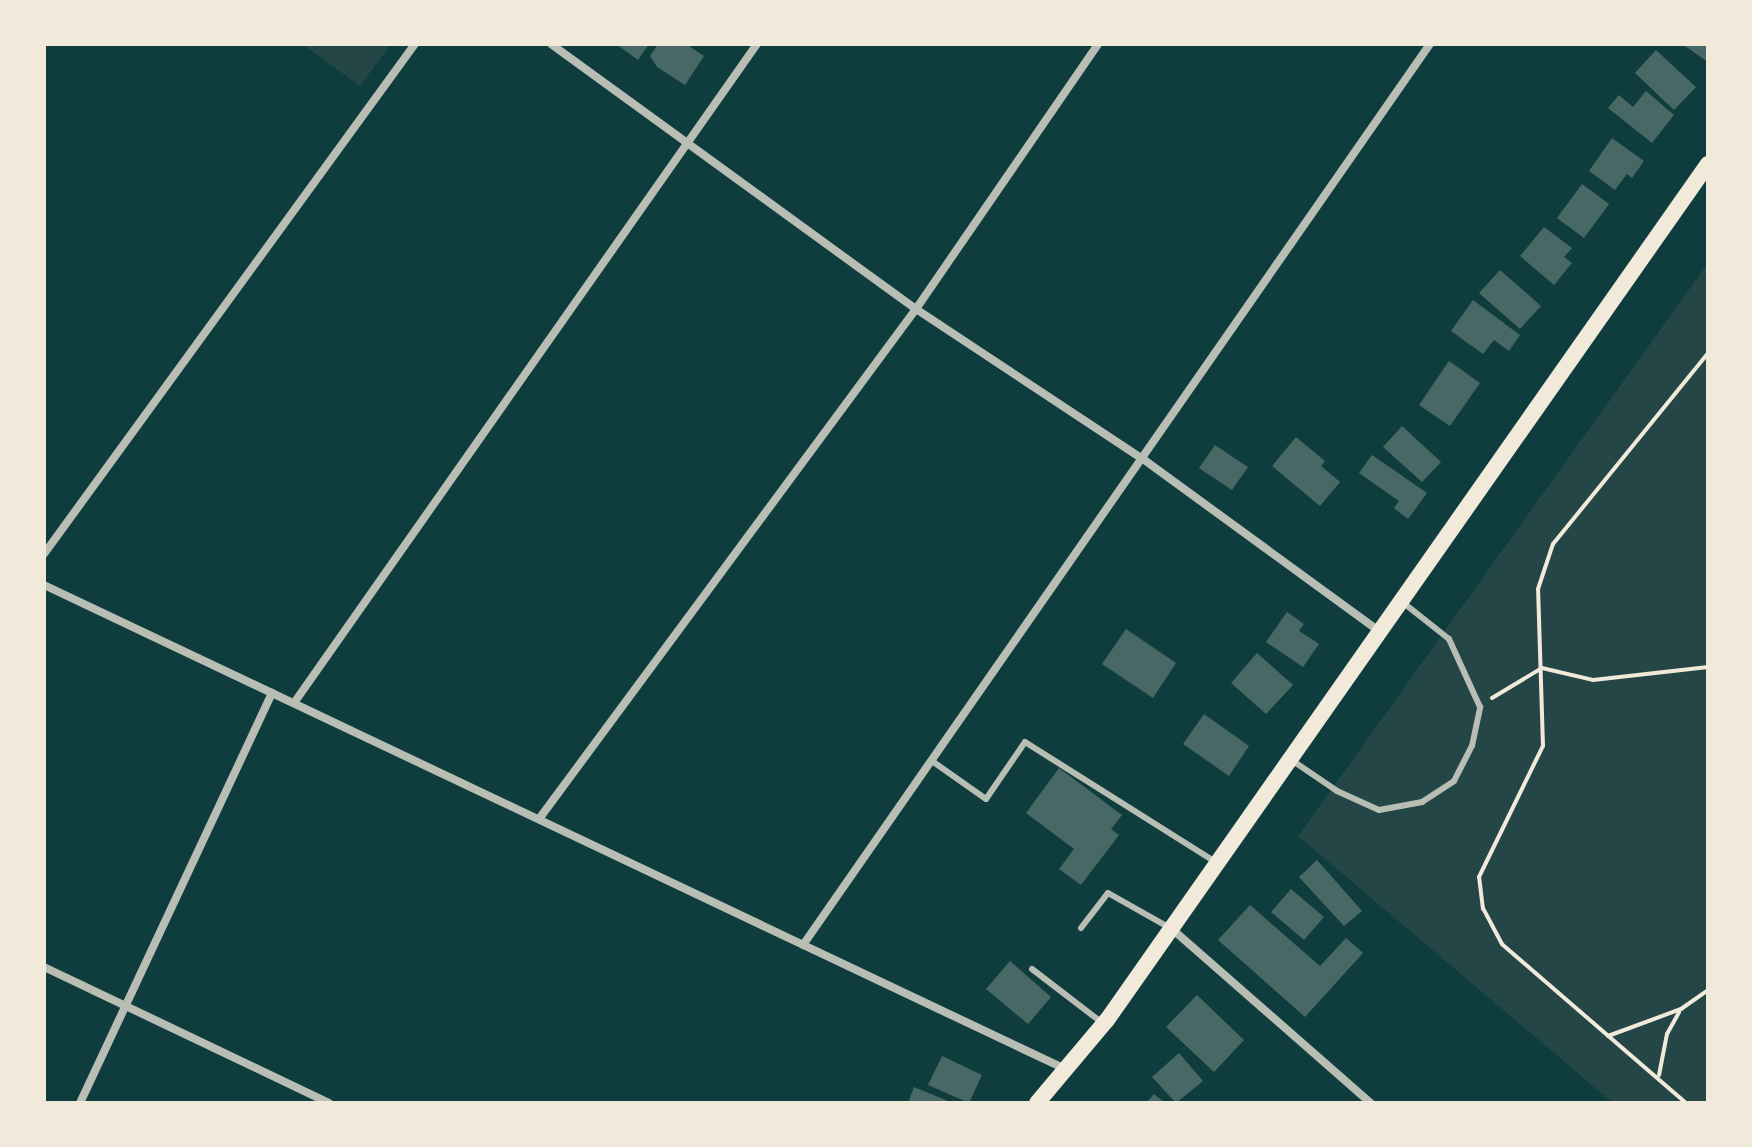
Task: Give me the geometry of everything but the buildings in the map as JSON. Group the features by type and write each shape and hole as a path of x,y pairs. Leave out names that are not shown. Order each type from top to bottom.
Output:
{"main road":[{"path":"1037,1103 1103,1024 1245,826 1708,164"}],"street":[{"path":"44,554 415,44"},
{"path":"551,44 916,309 1143,459 1380,631"},
{"path":"294,703 757,44"},
{"path":"539,819 916,309 1098,44"},
{"path":"803,945 1430,44"},
{"path":"44,585 1065,1069"},
{"path":"80,1103 272,693"},
{"path":"1171,928 1371,1103"},
{"path":"44,967 329,1103"}],"lane":[{"path":"1290,759 1337,791 1379,810 1422,802 1454,781 1472,746 1480,707 1449,639 1401,601"},
{"path":"932,761 986,799 1025,742 1217,863"},
{"path":"1081,928 1108,893 1171,928"},
{"path":"1032,969 1103,1024"}],"path":[{"path":"1686,1103 1659,1076 1502,944 1483,909 1479,877 1543,746 1538,589 1553,544 1708,353"},
{"path":"1480,707 1542,668 1593,680 1708,667"},
{"path":"1608,1036 1681,1009 1708,990"},
{"path":"1659,1076 1667,1034 1681,1009"}],"shaded area":[{"path":"302,44 391,44 360,86"},
{"path":"1708,263 1708,1103 1613,1103 1298,836"}]}
